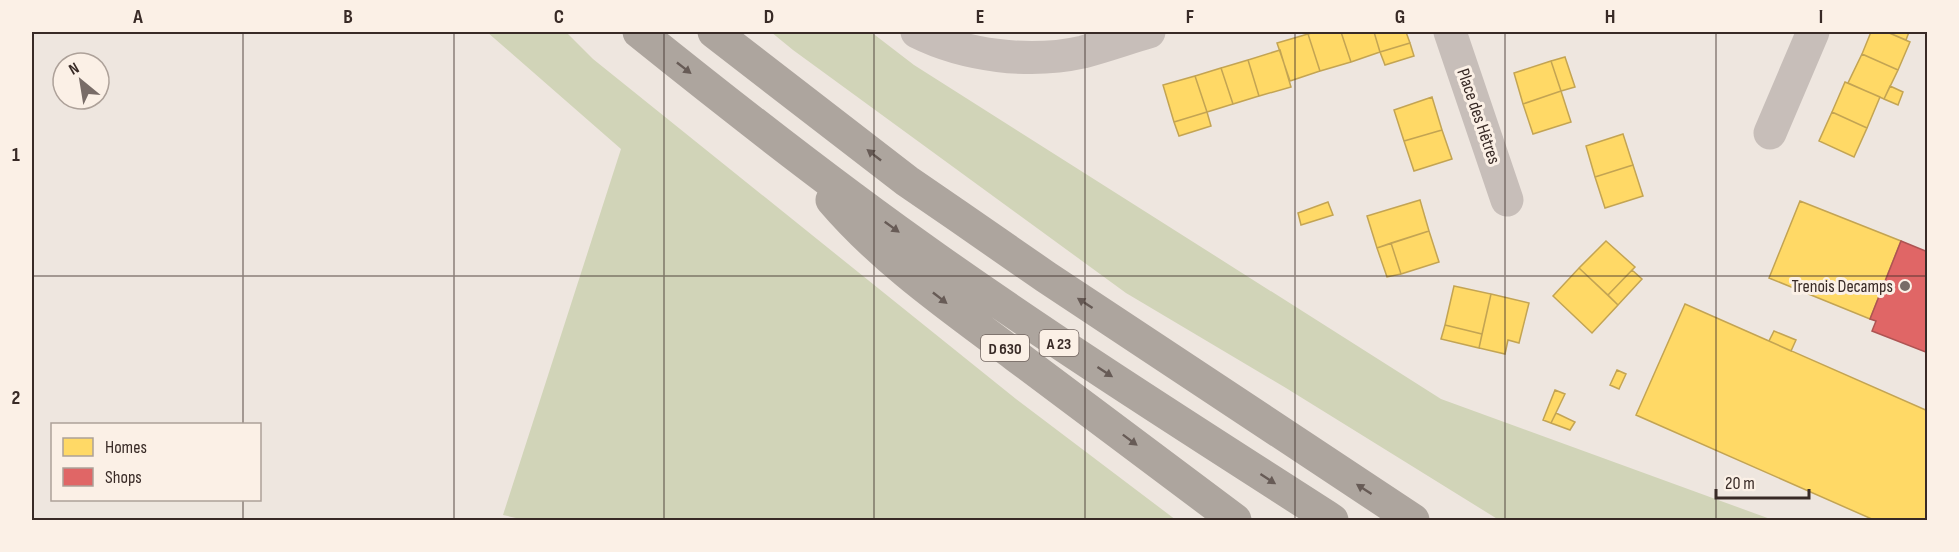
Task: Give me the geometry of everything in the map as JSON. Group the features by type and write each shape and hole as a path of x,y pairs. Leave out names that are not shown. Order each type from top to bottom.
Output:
{"highway":[{"name":"A 23","path":"639,32 794,154 937,260 1332,520"},
{"name":"A 23","path":"714,32 907,181 1046,277 1413,520"},
{"name":"D 630","path":"794,154 856,228 876,246 975,325 1235,520"}],"street":[{"path":"917,32 970,50 1009,56 1042,57 1083,52 1149,32"},
{"name":"Place des Hêtres","path":"1450,32 1507,200"},
{"path":"1770,133 1813,32"}],"green space":[{"path":"487,32 566,32 593,59 1016,399 1176,520 525,520 503,515 621,149"},
{"path":"771,32 871,32 914,65 1441,399 1773,520 1499,520 1286,388 1126,293"}],"building: Homes":[{"path":"1341,32 1351,62 1320,71 1308,34"},
{"path":"1341,32 1374,32 1380,52 1351,62"},
{"path":"1374,32 1406,32 1410,43 1380,52"},
{"path":"1871,32 1887,32 1910,42 1898,70 1862,54"},
{"path":"1887,32 1909,32 1906,40"},
{"path":"1308,34 1320,71 1290,81 1277,43"},
{"path":"1410,43 1414,56 1385,65 1380,52"},
{"path":"1280,50 1291,87 1259,96 1248,60"},
{"path":"1862,54 1898,70 1884,99 1848,83"},
{"path":"1565,57 1575,87 1561,91 1551,61"},
{"path":"1248,60 1259,96 1233,104 1221,68"},
{"path":"1551,61 1561,91 1523,104 1514,73"},
{"path":"1221,68 1233,104 1207,112 1195,76"},
{"path":"1195,76 1207,112 1174,122 1163,85"},
{"path":"1845,82 1880,97 1867,128 1832,112"},
{"path":"1890,86 1903,92 1898,105 1884,99"},
{"path":"1561,91 1571,122 1533,134 1523,104"},
{"path":"1432,97 1442,130 1404,141 1394,110"},
{"path":"1207,112 1211,126 1179,136 1174,122"},
{"path":"1832,112 1867,128 1854,157 1819,141"},
{"path":"1442,130 1452,159 1414,171 1404,141"},
{"path":"1623,134 1633,165 1595,177 1586,146"},
{"path":"1633,165 1643,196 1605,208 1595,177"},
{"path":"1420,200 1429,231 1377,248 1367,216"},
{"path":"1800,201 1901,241 1870,319 1769,278"},
{"path":"1328,202 1333,215 1301,225 1298,213"},
{"path":"1429,231 1439,262 1401,274 1391,243"},
{"path":"1606,241 1635,267 1608,295 1579,268"},
{"path":"1391,243 1401,274 1387,277 1377,248"},
{"path":"1579,268 1618,305 1592,333 1553,296"},
{"path":"1632,270 1642,279 1618,305 1608,295"},
{"path":"1454,286 1491,294 1482,334 1445,325"},
{"path":"1491,294 1529,303 1519,343 1508,340 1505,354 1479,348"},
{"path":"1685,304 1928,411 1928,520 1874,520 1636,415"},
{"path":"1445,325 1482,334 1479,348 1441,339"},
{"path":"1774,331 1796,340 1791,351 1769,341"},
{"path":"1617,370 1626,374 1619,389 1610,385"},
{"path":"1555,390 1565,394 1551,423 1543,420"},
{"path":"1556,413 1575,422 1570,430 1551,423"}],"building: Shops":[{"name":"Trenois Decamps","path":"1901,241 1928,252 1928,353 1872,331 1876,321 1870,319"}],"place":[{"name":"Trenois Decamps","path":"1905,286"}]}
